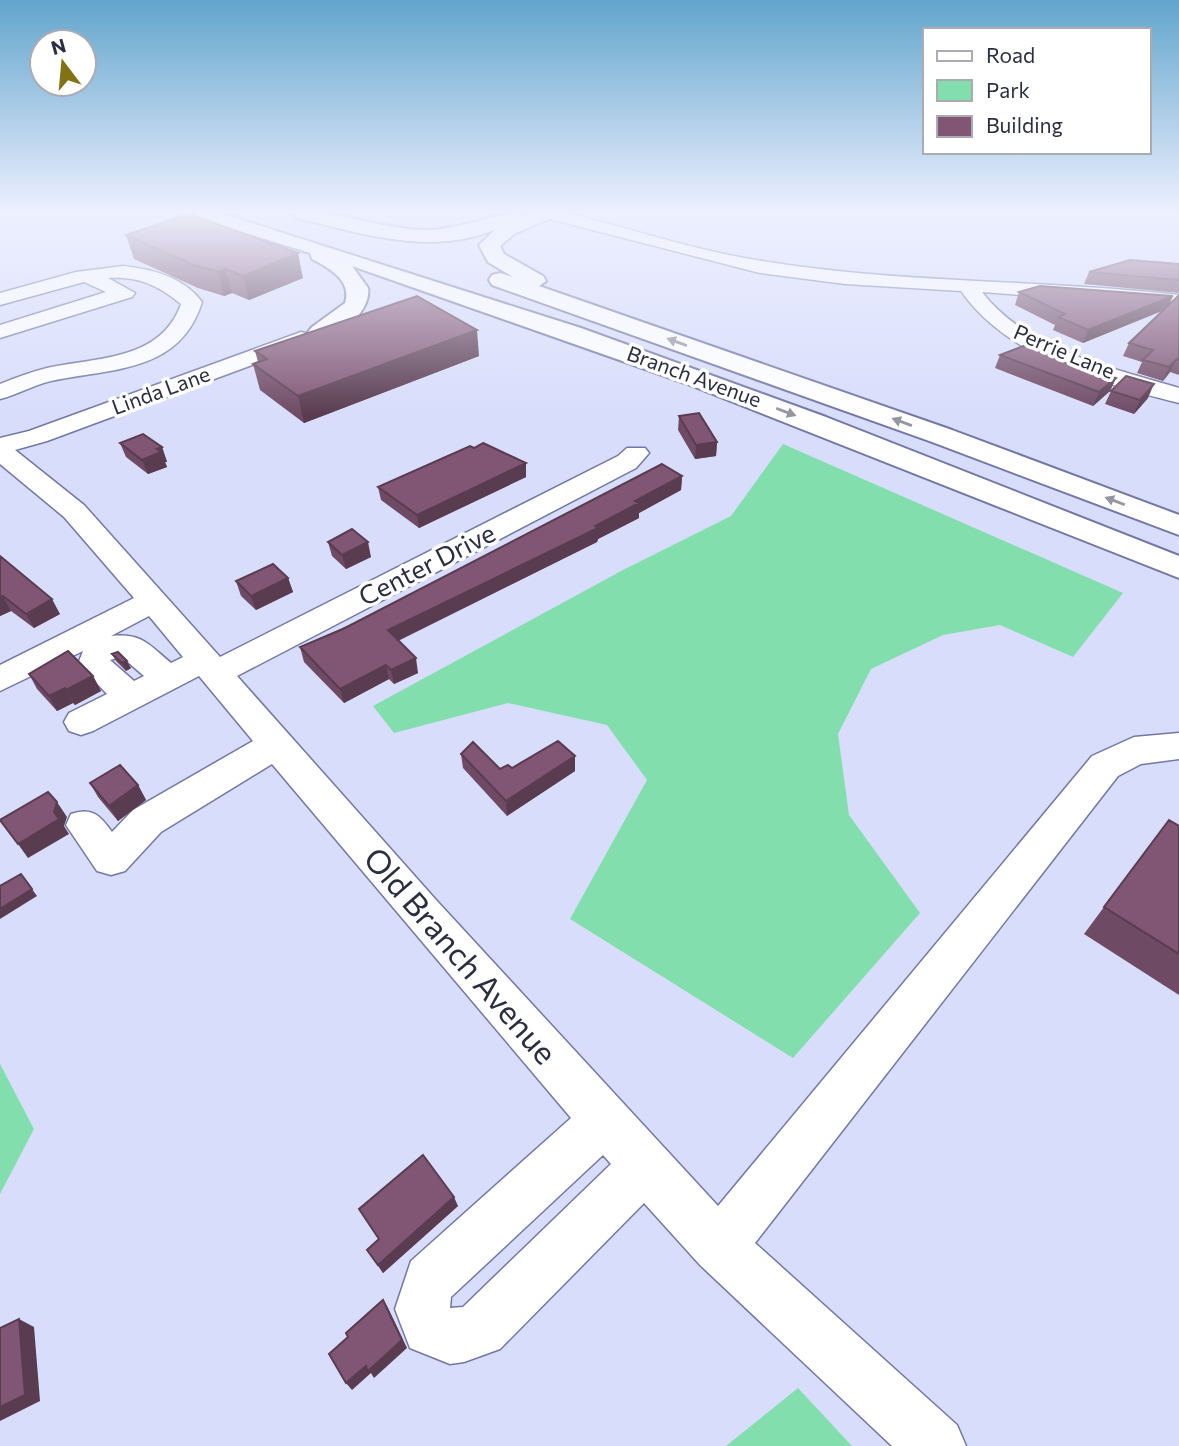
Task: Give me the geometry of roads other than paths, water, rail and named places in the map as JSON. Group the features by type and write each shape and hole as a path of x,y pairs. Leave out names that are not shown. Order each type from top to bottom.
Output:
{"highway":[{"path":"320,332 355,306 359,292 354,280"},
{"name":"Branch Avenue","path":"424,280 845,434 1179,568"},
{"name":"Branch Avenue","path":"499,280 929,431 1179,526"},
{"path":"533,280 649,332"},
{"path":"416,305 461,306 630,354"},
{"path":"320,332 370,318"},
{"path":"845,434 1179,587"}],"street":[{"path":"0,299 69,280"},
{"path":"0,331 125,293 96,280"},
{"path":"0,392 46,376 96,368 139,356 163,346 190,321 192,302 180,290 157,280"},
{"path":"895,280 1179,301"},
{"name":"Perrie Lane","path":"966,284 975,301 1011,331 1084,365 1179,396"},
{"name":"Linda Lane","path":"0,446 38,436 320,332"},
{"name":"Old Branch Avenue","path":"0,452 74,511 154,601 195,671 276,744 604,1121 719,1246 936,1446"},
{"name":"Center Drive","path":"81,722 131,697 195,671 627,462 636,453"},
{"path":"0,679 95,640 154,601"},
{"path":"95,640 129,645 195,671"},
{"path":"95,640 94,664 131,697"},
{"path":"85,825 111,859 147,821 276,744"},
{"path":"719,1246 1105,766 1134,751 1179,746"},
{"path":"604,1121 430,1280 423,1294 426,1325 435,1334 448,1338 461,1338 480,1329 645,1166"}]}
